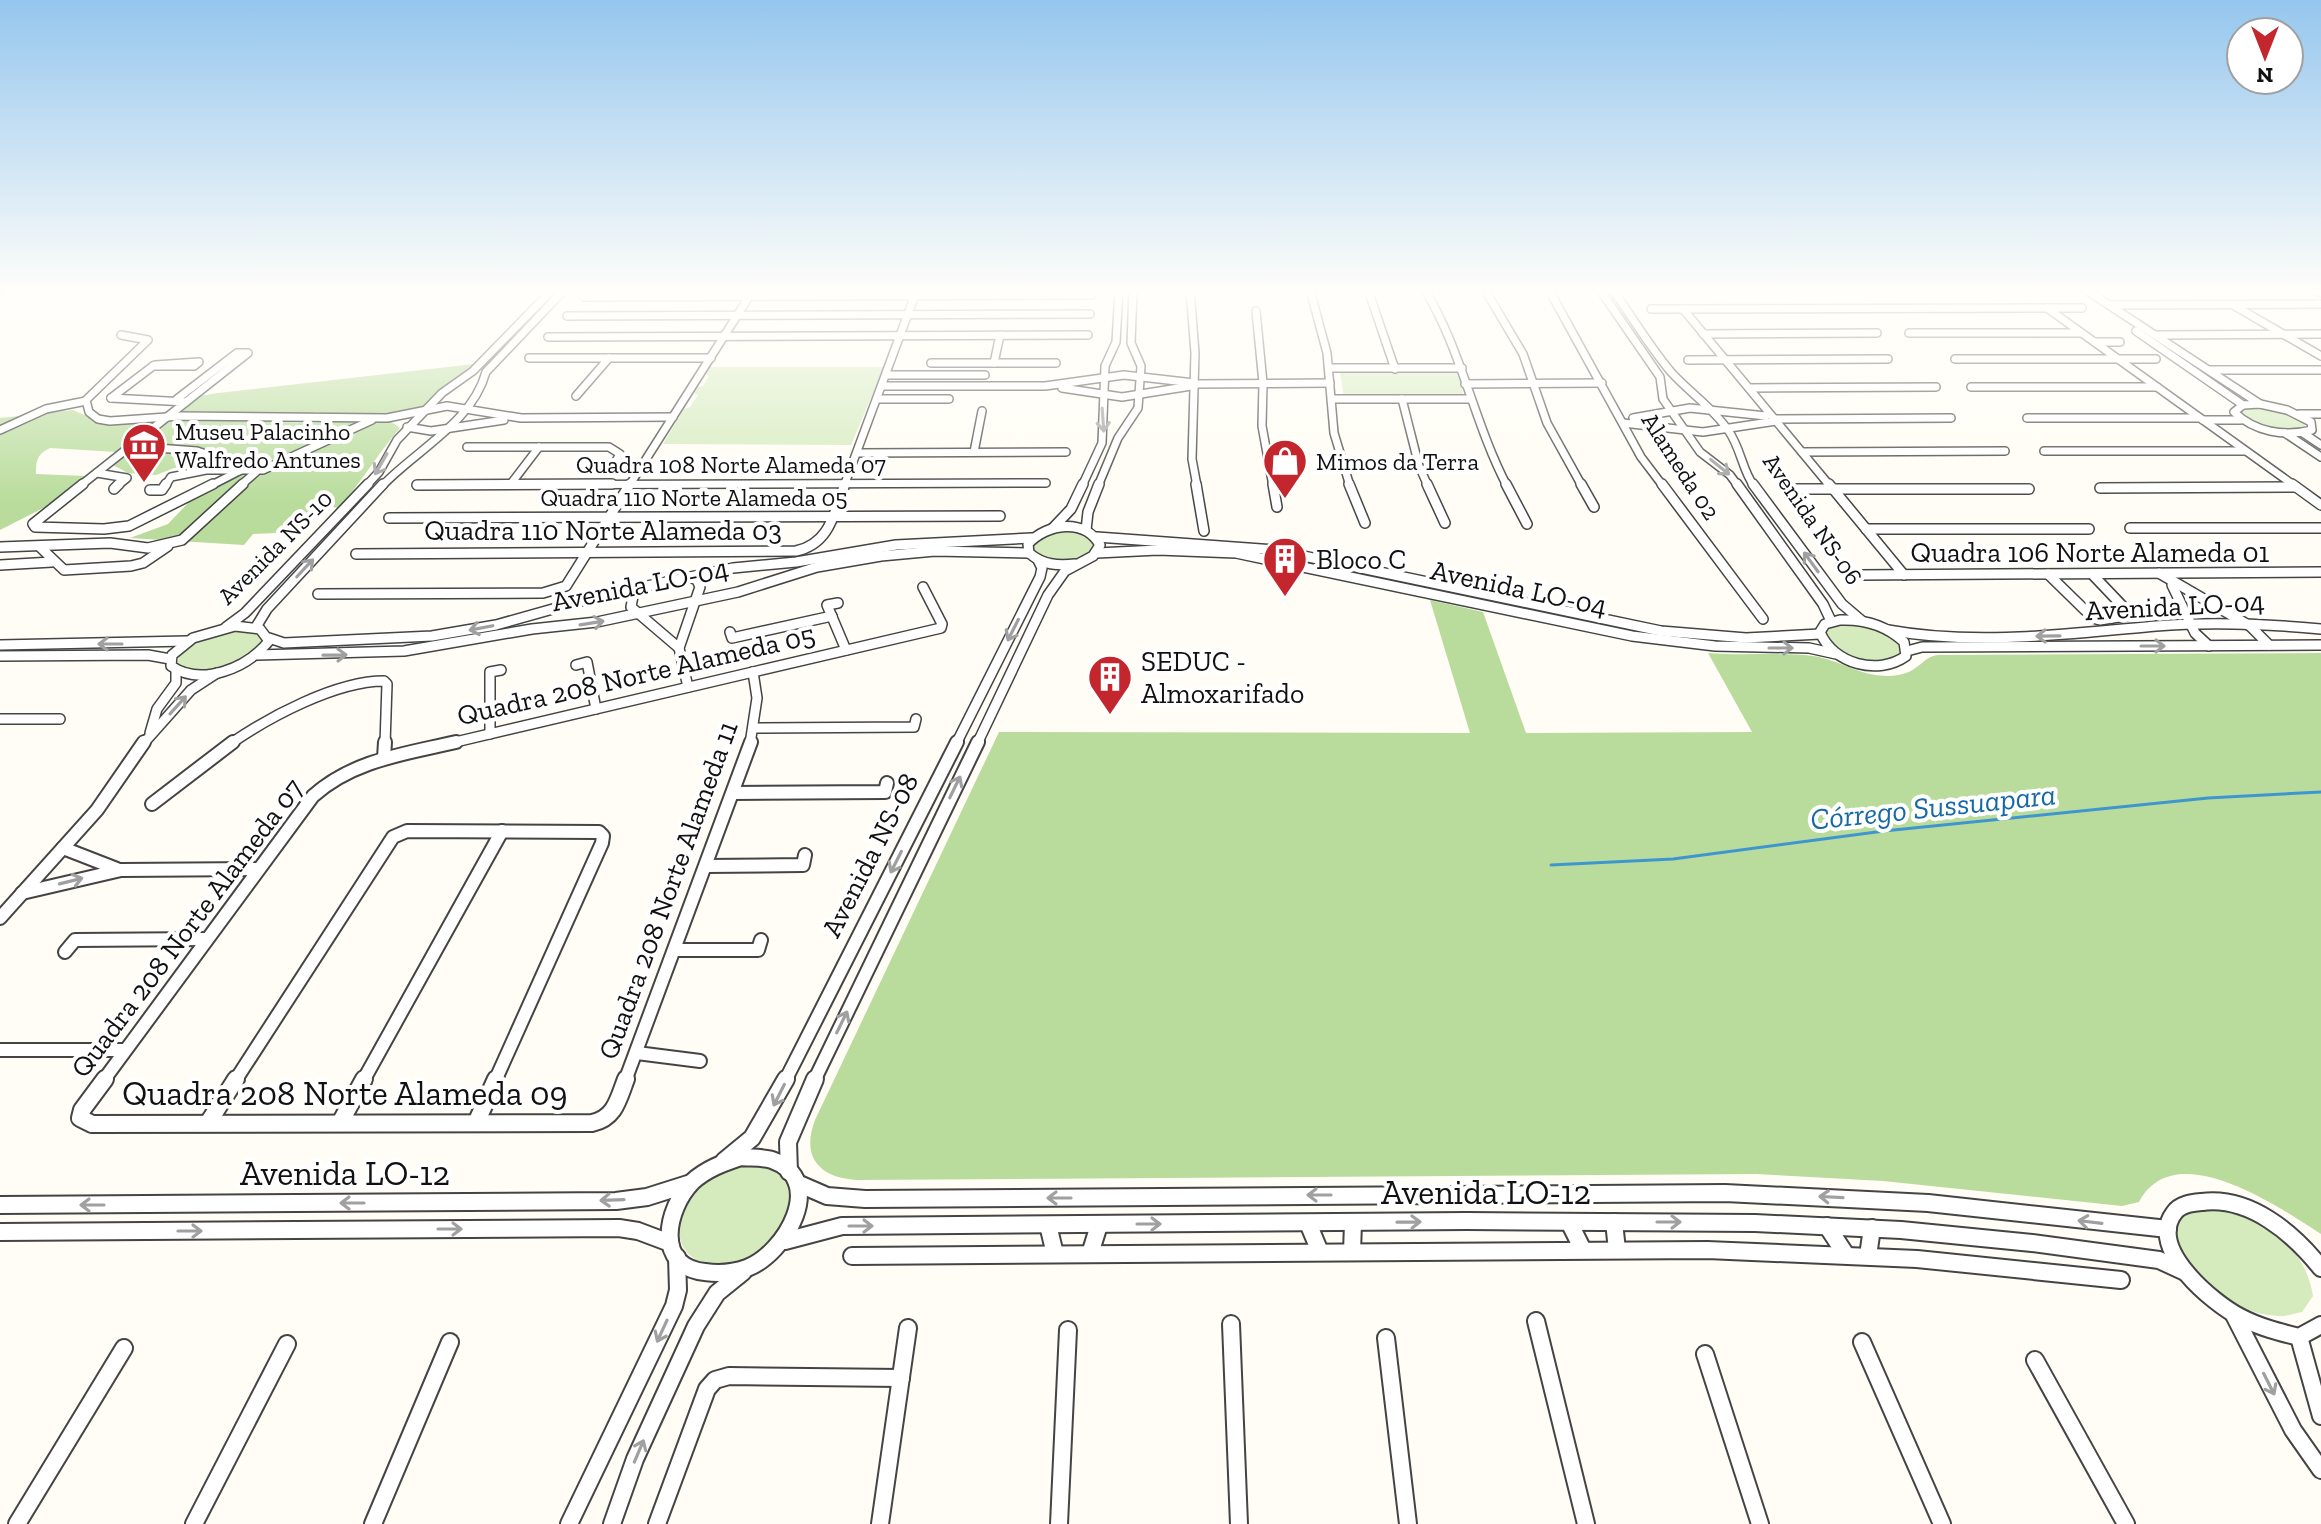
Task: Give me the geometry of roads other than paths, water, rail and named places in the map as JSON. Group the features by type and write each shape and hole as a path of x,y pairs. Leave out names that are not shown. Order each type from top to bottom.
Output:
{"street":[{"path":"0,430 46,409 86,401 124,361"},
{"path":"227,361 165,418 62,499 34,525 53,529 129,526 238,469"},
{"path":"153,366 194,366 199,362 165,362 153,366 111,398 182,400 237,361"},
{"name":"Avenida NS-10","path":"170,659 188,641 226,627 245,613 361,492 409,428 447,388 483,361"},
{"name":"Avenida NS-10","path":"256,627 267,609 389,478 430,446 465,409 481,390 486,372 496,361"},
{"path":"576,396 606,361"},
{"path":"318,594 549,592 566,586 709,361"},
{"name":"Quadra 110 Norte Alameda 03","path":"356,554 588,553 768,557 800,551 825,536 892,361"},
{"path":"1032,538 1053,528 1071,509 1102,443 1107,361"},
{"path":"1086,530 1088,512 1118,438 1135,417 1140,361"},
{"path":"1193,361 1192,459 1204,531"},
{"path":"1261,361 1264,439 1277,507"},
{"path":"1328,361 1334,433 1344,473 1365,523"},
{"path":"1392,361 1395,369"},
{"path":"1459,361 1492,458 1527,524"},
{"path":"1526,361 1547,423 1594,507"},
{"name":"Alameda 02","path":"1590,361 1661,486 1763,619"},
{"name":"Avenida NS-06","path":"1649,361 1660,377 1663,399 1671,411 1700,452 1730,475 1823,604 1831,621"},
{"name":"Avenida NS-06","path":"1664,361 1672,373 1713,410 1741,452 1749,479 1842,604 1862,621"},
{"path":"1726,361 1904,575"},
{"path":"2123,361 2321,505"},
{"path":"2179,361 2243,405"},
{"path":"2196,361 2260,404"},
{"path":"931,363 1056,363"},
{"path":"1329,368 1462,368"},
{"path":"2209,370 2321,370"},
{"path":"887,375 985,375"},
{"path":"1045,386 1105,377 1140,377 1194,384 1330,383"},
{"path":"1465,384 1602,383"},
{"path":"882,386 1045,386 1139,396 1194,384"},
{"path":"1749,388 1936,387"},
{"path":"1971,387 2157,387"},
{"path":"877,399 949,399"},
{"path":"1332,399 1470,399"},
{"path":"1402,399 1419,466 1445,523"},
{"path":"86,401 89,412 98,419 129,421 165,418 387,418 447,406 521,418"},
{"path":"2240,418 2235,409 2260,404 2299,414 2321,414"},
{"path":"1622,421 1690,408 1774,419 1951,418"},
{"path":"974,452 982,411"},
{"path":"2299,414 2311,422 2321,420"},
{"path":"387,418 409,428 426,431 521,418 673,417"},
{"path":"40,547 52,562 64,570 143,563 182,540 256,472 376,418"},
{"path":"2027,418 2240,418 2284,433 2321,457"},
{"path":"1622,421 1685,430 1728,430 1774,419"},
{"path":"2284,433 2312,430 2311,422"},
{"path":"2303,433 2321,445"},
{"path":"131,446 197,451 217,456 238,469"},
{"path":"467,447 609,447 620,454 613,466 633,464"},
{"path":"510,485 539,447"},
{"path":"1802,452 2005,451"},
{"path":"2044,451 2245,451"},
{"path":"858,453 1066,452"},
{"path":"238,469 179,474 167,480 164,489 149,490 174,470 238,469 256,472"},
{"path":"97,473 127,478 114,489"},
{"name":"Quadra 108 Norte Alameda 07","path":"417,485 1046,483"},
{"path":"2100,488 2296,487"},
{"path":"1788,489 2029,489"},
{"name":"Quadra 110 Norte Alameda 05","path":"389,518 1000,516"},
{"path":"1053,528 1086,530 1100,543 1097,553"},
{"path":"2130,528 2321,528"},
{"path":"1866,529 2089,529"},
{"name":"Avenida LO-04","path":"1097,537 1225,543 1275,550 1668,632 1761,637 1820,634"},
{"name":"Avenida LO-04","path":"269,638 284,643 365,642 447,634 768,557 896,545 1032,538"},
{"name":"Avenida NS-08","path":"569,1524 674,1306 678,1286 668,1228 671,1212 688,1184 748,1142 768,1115 1040,577 1042,568 1028,544 1032,538"},
{"path":"0,547 110,543 148,548 182,540"},
{"name":"Avenida LO-04","path":"257,655 404,651 640,613 738,592 808,570 865,558 927,552 1010,550 1034,556"},
{"name":"Avenida LO-04","path":"1097,553 1170,550 1236,553 1621,635 1686,644 1809,648 1836,654"},
{"name":"Avenida NS-08","path":"785,1241 799,1212 788,1142 795,1121 1048,595 1059,576 1097,553"},
{"path":"720,570 727,555"},
{"path":"1034,556 1060,565 1075,564"},
{"path":"0,565 52,562"},
{"name":"Quadra 106 Norte Alameda 01","path":"1859,575 2321,572"},
{"path":"2159,573 2172,584 2248,626 2269,645"},
{"path":"2048,574 2093,618 2100,620 2131,615 2092,574"},
{"path":"688,687 679,648 700,584 690,577"},
{"path":"2172,584 2197,637 2209,646"},
{"path":"644,586 631,600 631,607 679,648"},
{"name":"Quadra 208 Norte Alameda 05","path":"344,772 384,758 942,627 923,587"},
{"path":"838,603 827,605 846,650"},
{"path":"730,632 732,638 832,616"},
{"name":"Avenida NS-06","path":"1820,634 1822,627 1831,621 1862,621 1888,630 1902,640 1907,651"},
{"name":"Avenida NS-10","path":"226,627 256,627 269,638"},
{"name":"Avenida LO-04","path":"1888,630 1918,636 2053,636 2145,627 2321,629"},
{"path":"1820,634 1824,644 1836,654 1859,663 1882,666 1901,662 1907,651"},
{"path":"143,743 194,688 217,673 257,655 269,638"},
{"path":"0,645 188,641"},
{"name":"Avenida LO-04","path":"1907,651 1922,647 2321,645"},
{"path":"0,656 148,655 170,659 176,671 194,675 217,673"},
{"path":"576,665 587,662 596,709"},
{"path":"490,734 490,672 501,670"},
{"path":"0,918 97,810 152,730 158,707 176,683 176,671"},
{"name":"Quadra 208 Norte Alameda 11","path":"607,1118 615,1109 637,1053 733,793 754,728 757,696 753,672"},
{"path":"152,804 208,756 264,721 316,699 374,681 387,684 384,758"},
{"path":"0,719 60,719"},
{"path":"754,728 914,727 916,719"},
{"name":"Quadra 208 Norte Alameda 07","path":"82,1121 80,1112 258,869 318,790 344,772"},
{"path":"733,793 885,792 887,783"},
{"path":"208,1123 390,840 407,831 595,831 603,836 476,1123"},
{"path":"340,1123 502,831"},
{"path":"63,848 121,870"},
{"path":"706,866 803,865 805,855"},
{"path":"22,893 121,870 258,869"},
{"path":"65,952 75,940 207,939"},
{"path":"675,950 758,950 761,940"},
{"path":"0,1050 125,1050"},
{"path":"637,1053 700,1061"},
{"name":"Quadra 208 Norte Alameda 09","path":"82,1121 92,1124 592,1123 607,1118"},
{"name":"Avenida NS-08","path":"724,1161 741,1157 763,1158 793,1178"},
{"name":"Avenida LO-12","path":"793,1178 827,1196 865,1199 1655,1192 1798,1195 1928,1203 2168,1229"},
{"name":"Avenida LO-12","path":"0,1205 616,1201 647,1197 688,1184"},
{"path":"2318,1261 2271,1221 2222,1202 2201,1201 2184,1205 2172,1214 2168,1229 2171,1249 2185,1272 2198,1287 2234,1314 2256,1325 2299,1337 2321,1325"},
{"path":"1569,1222 1583,1250"},
{"name":"Avenida LO-12","path":"785,1241 842,1226 1569,1222 1827,1226 2123,1253 2159,1260 2185,1272"},
{"path":"1614,1222 1617,1250"},
{"path":"1308,1223 1320,1252"},
{"path":"1352,1252 1353,1223"},
{"path":"1048,1225 1055,1254"},
{"path":"1090,1254 1099,1225"},
{"path":"1827,1226 1846,1255"},
{"name":"Avenida LO-12","path":"0,1232 619,1228 638,1231 673,1250"},
{"path":"1868,1256 1872,1228"},
{"path":"612,1524 635,1459 696,1326 717,1293 785,1241"},
{"path":"673,1250 689,1267 707,1274 747,1269"},
{"path":"852,1256 1617,1250 1868,1256 2121,1280"},
{"path":"2234,1314 2293,1430 2321,1470"},
{"path":"1536,1321 1586,1524"},
{"path":"1231,1324 1239,1524"},
{"path":"880,1524 908,1328"},
{"path":"1059,1524 1068,1330"},
{"path":"2299,1337 2321,1416"},
{"path":"1386,1338 1408,1524"},
{"path":"373,1524 450,1342"},
{"path":"1862,1342 1942,1524"},
{"path":"194,1524 287,1344"},
{"path":"17,1524 124,1348"},
{"path":"1705,1354 1760,1524"},
{"path":"2035,1360 2126,1524"},
{"path":"657,1524 707,1389 715,1380 729,1376 901,1378"}],"waterway":[{"name":"Córrego Sussuapara","path":"1551,865 1673,859 1884,831 2208,798 2321,792"}],"place":[{"name":"Museu Palacinho Walfredo Antunes","path":"144,484"},
{"name":"Mimos da Terra","path":"1285,500"},
{"name":"Bloco C","path":"1285,598"},
{"name":"SEDUC - Almoxarifado","path":"1110,716"}]}
